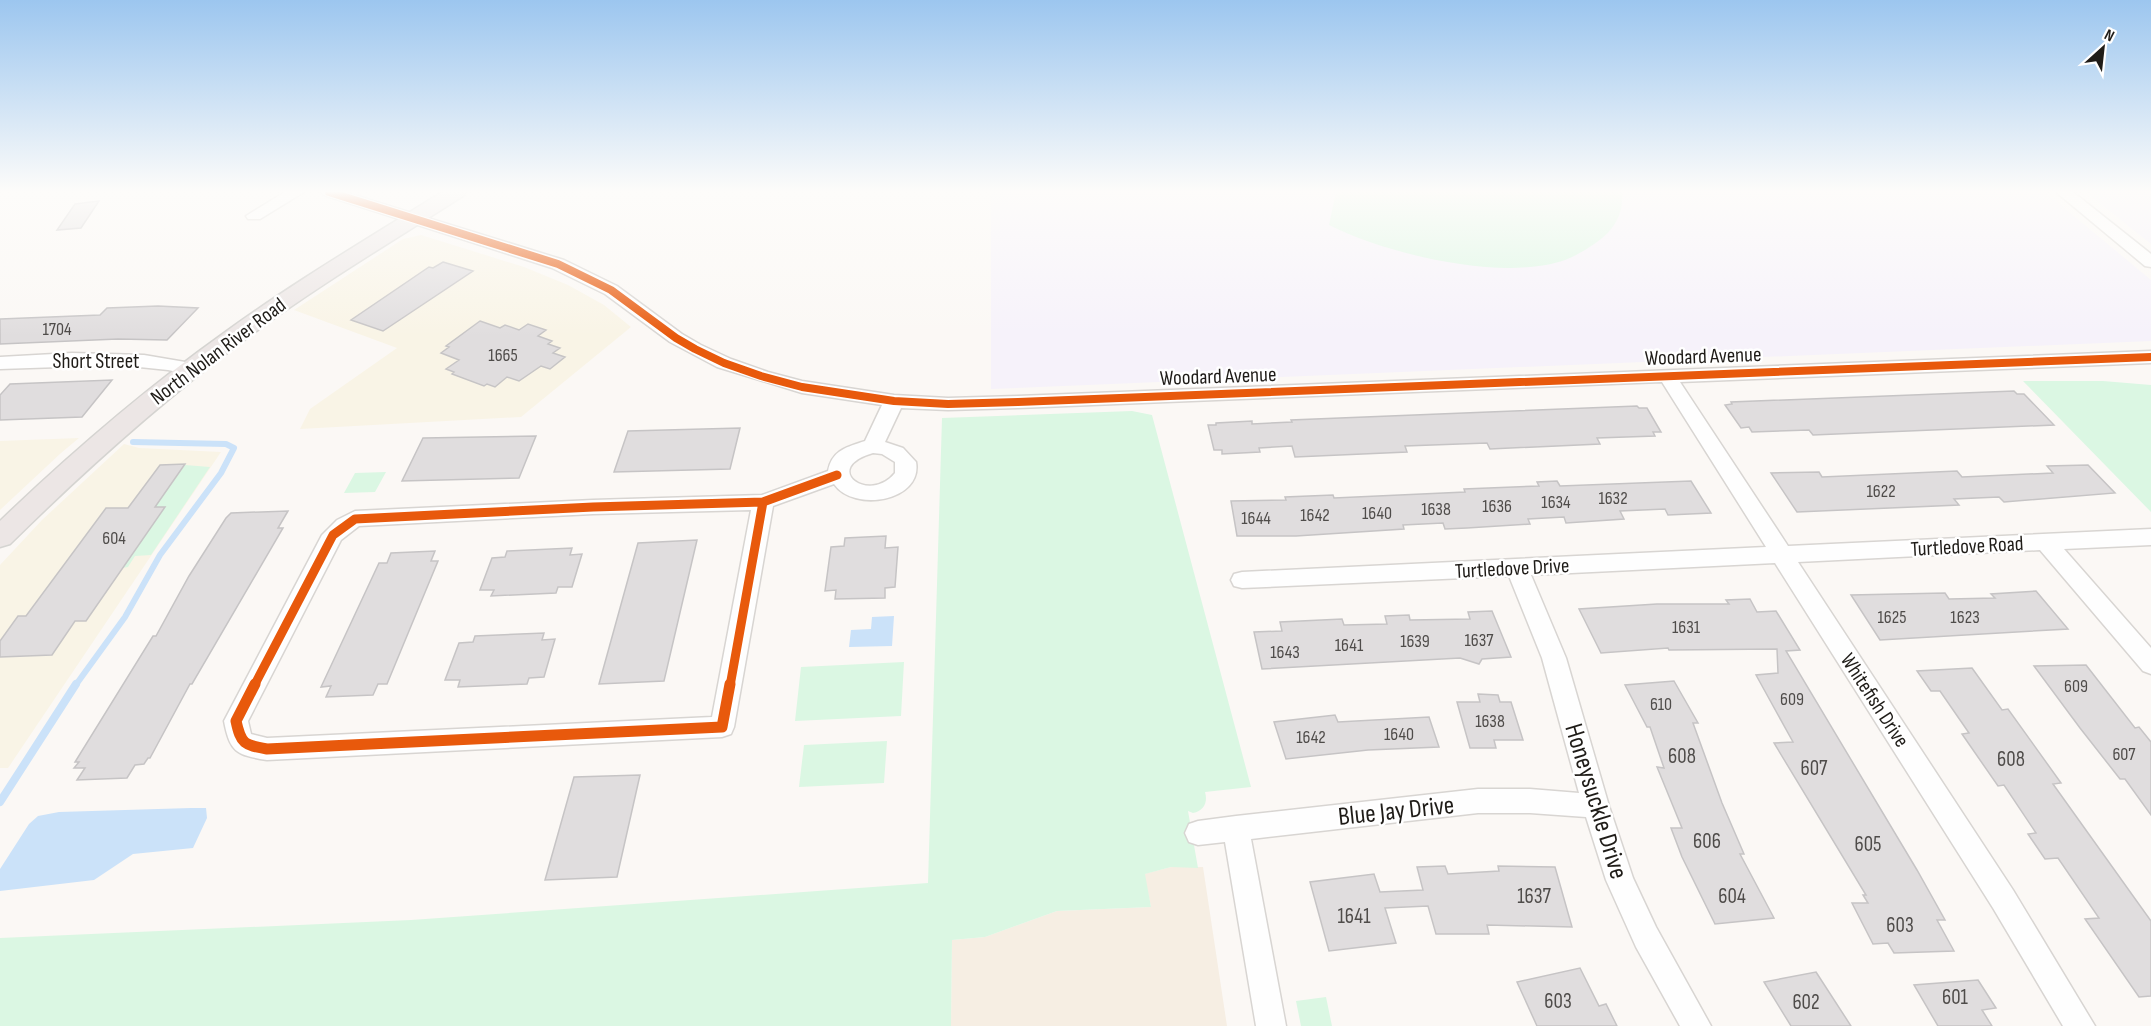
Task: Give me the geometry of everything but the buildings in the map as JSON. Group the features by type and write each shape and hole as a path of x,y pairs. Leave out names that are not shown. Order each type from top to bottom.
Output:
{"main road":[{"name":"North Nolan River Road","path":"0,537 85,456 190,369 277,306 381,240"}],"street":[{"name":"Woodard Avenue","path":"481,240 558,264 611,290 676,338 724,363 802,387 894,402 948,404 1018,402 2151,357"},
{"path":"2124,240 2151,262"},
{"name":"Short Street","path":"0,363 147,360 190,369"},
{"name":"Whitefish Drive","path":"1666,376 2003,899 2080,1026"},
{"path":"873,446 894,402"},
{"path":"873,446 896,451 903,458 906,466 904,475 898,483 887,489 861,493 841,483 837,475 841,461 855,451 873,446"},
{"path":"763,502 722,728 267,749 248,746 240,740 236,721 333,535 344,525 356,519 593,507 763,502 837,475"},
{"name":"Turtledove Road","path":"1782,554 2151,537"},
{"path":"2045,542 2151,664"},
{"name":"Turtledove Drive","path":"1242,580 1782,554"},
{"name":"Honeysuckle Drive","path":"1517,568 1554,658 1596,806 1620,880 1646,937 1696,1026"},
{"name":"Blue Jay Drive","path":"1197,833 1478,801 1530,801 1596,806"},
{"path":"1236,828 1270,1026"}],"shaded area":[{"path":"402,240 437,240 524,267 568,285 604,305 631,327 521,417 300,429 310,409 397,348 294,310"},
{"path":"991,240 2103,240 2151,280 2151,341 991,389"},
{"path":"79,438 61,453 0,510 0,441"},
{"path":"124,444 139,448 221,452 8,768 0,768 0,565 42,520"},
{"path":"1171,867 1203,867 1227,1026 951,1026 952,940 985,937 1057,911 1151,907 1144,874"}],"green space":[{"path":"1364,240 1599,240 1565,260 1539,266 1510,268 1445,262"},
{"path":"2023,381 2103,381 2151,385 2151,512"},
{"path":"1132,411 1152,415 1251,787 1205,792 1205,803 1202,808 1193,813 1188,811 1198,868 1171,867 1145,874 1151,907 1057,911 985,937 952,940 951,1026 0,1026 0,938 411,920 928,883 942,418"},
{"path":"185,465 210,467 151,555 135,556 128,567 122,568 164,507 155,507"},
{"path":"386,472 375,492 344,493 355,473"},
{"path":"904,662 901,716 795,721 801,667"},
{"path":"887,741 884,783 799,787 804,745"},
{"path":"1326,997 1332,1026 1301,1026 1296,1001"}],"water":[{"path":"894,616 892,646 849,647 851,630 871,629 872,617"},
{"path":"206,808 207,818 193,848 133,854 94,880 0,891 0,869 29,824 38,816 59,812"}],"waterway":[{"path":"75,686 125,617 160,555 221,473 234,448 226,444 133,442"},
{"path":"0,802 76,684"}],"cycle path":[{"path":"481,240 558,264 611,290 676,338 724,363 802,387 894,401 948,404 1018,402 2151,357"},
{"path":"763,502 722,727 267,749 248,746 240,739 236,721 333,535 355,519 593,507 763,502 837,475"}]}
